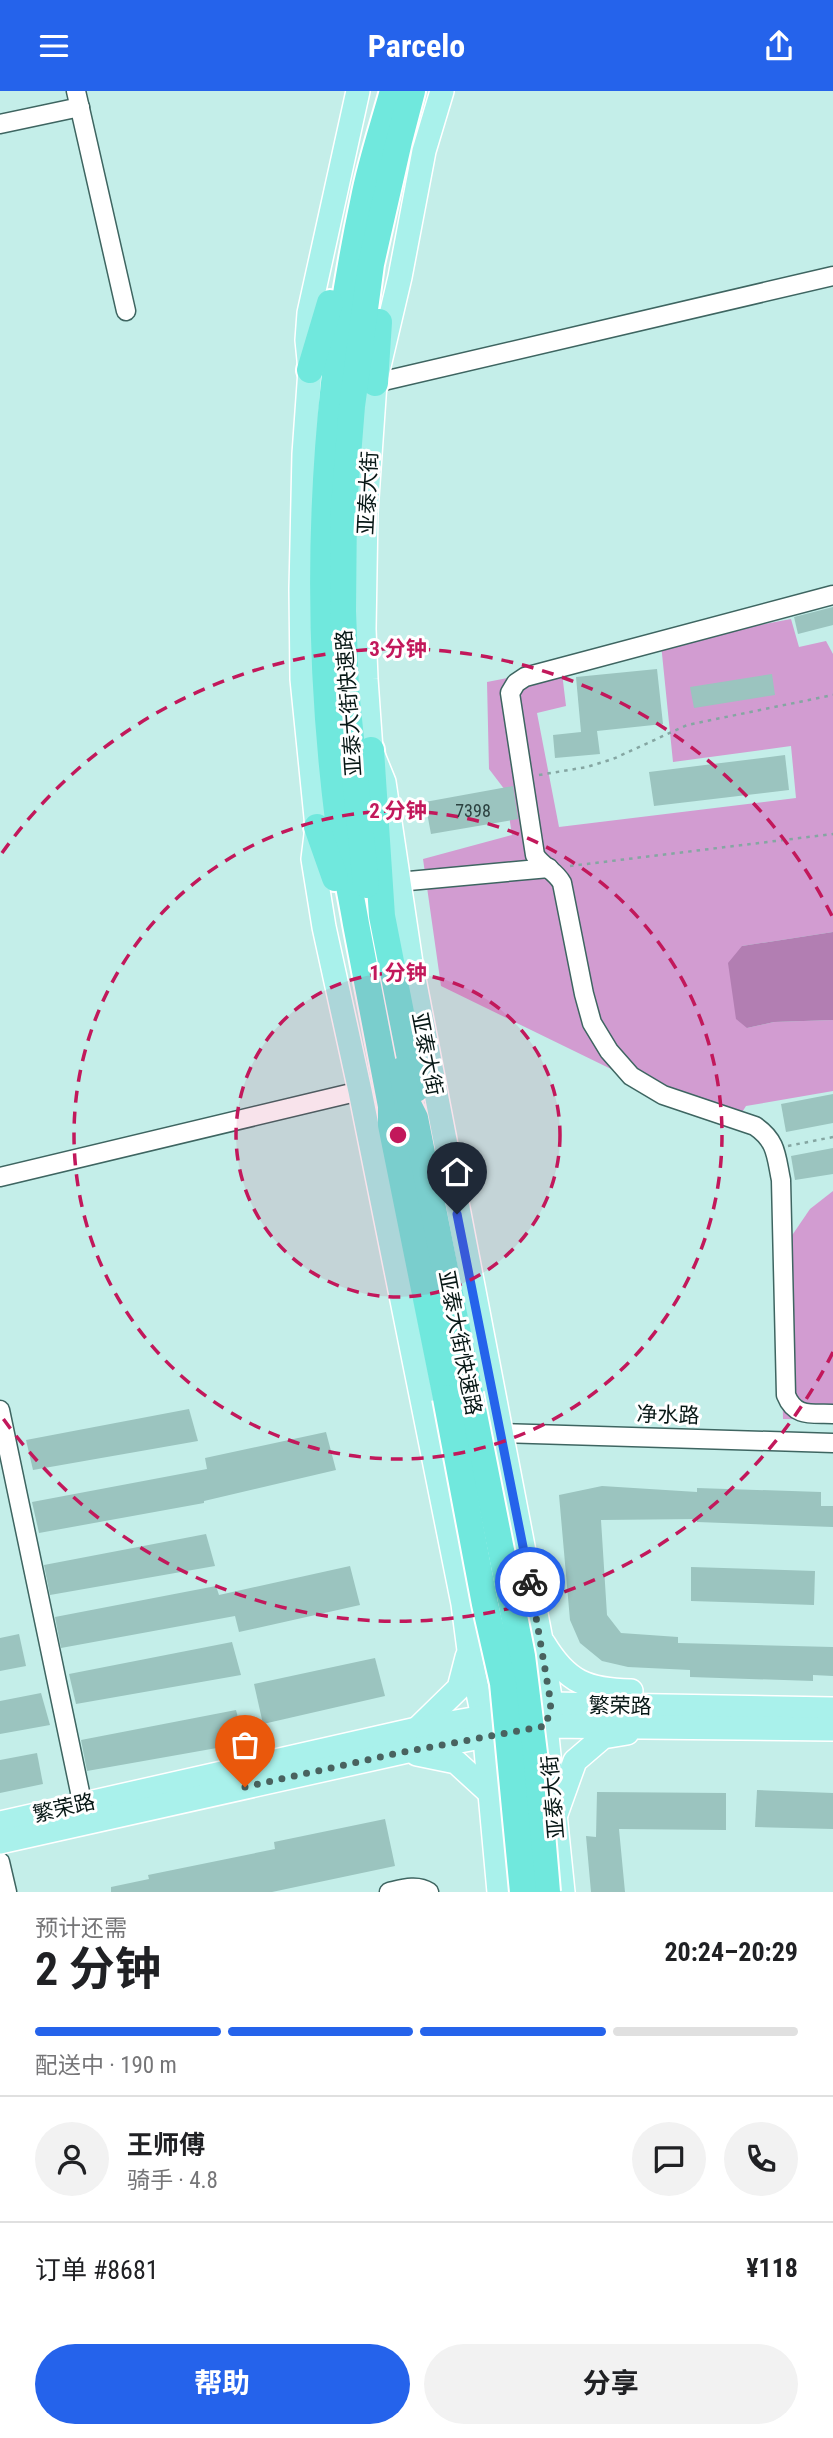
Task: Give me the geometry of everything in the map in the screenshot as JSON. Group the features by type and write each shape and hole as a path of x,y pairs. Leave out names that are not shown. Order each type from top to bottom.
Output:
{"highway":[{"path":"310,370 325,324 358,174 382,91"},
{"name":"亚泰大街快速路","path":"393,91 364,197 339,341 325,493 322,574 325,679 338,823 391,1106 403,1121 458,1396 522,1656 538,1786 547,1892"},
{"name":"亚泰大街快速路","path":"403,1121 408,1104 367,899 349,735 343,597 347,459 364,314 384,204 412,91"},
{"path":"375,383 383,267 407,151 423,91"},
{"path":"317,827 337,887 379,1108 403,1121 418,1101 379,893 371,750"},
{"name":"亚泰大街快速路","path":"458,1396 485,1604 503,1683 523,1892"}],"main road":[{"path":"359,91 309,313 307,340 310,370 303,454 302,645 305,719 317,827 313,859 337,990 360,1091 463,1604 483,1726 499,1892"},
{"name":"亚泰大街","path":"442,91 424,151 400,277 375,383 368,465 364,629 371,750 384,782 411,963 541,1640 549,1715 554,1820 563,1892"},
{"path":"541,1640 555,1662 575,1679 603,1690 658,1692 712,1707"},
{"path":"417,1729 459,1688 469,1650"},
{"name":"繁荣路","path":"0,1842 85,1813 417,1729 483,1726 549,1715 712,1707 833,1709"},
{"name":"繁荣路","path":"549,1715 653,1727 833,1730"},
{"name":"繁荣路","path":"0,1823 85,1813 403,1752 483,1726"},
{"path":"554,1820 575,1761 603,1738 653,1727"},
{"path":"403,1752 456,1762 491,1794"}],"street":[{"path":"0,124 78,99 126,311"},
{"path":"375,383 833,276"},
{"path":"833,595 525,677 516,683 510,693 535,855 540,863 557,874 562,883 592,1023 631,1076 663,1095 755,1126 768,1135 775,1148 781,1180 786,1395 790,1405 802,1413 833,1414"},
{"path":"398,882 549,868"},
{"path":"0,1177 360,1091"},
{"path":"0,1410 85,1813"},
{"name":"净水路","path":"502,1433 833,1443"},
{"path":"0,1861 7,1892"},
{"path":"389,1892 409,1888 426,1889 429,1892"}],"path":[{"path":"522,778 587,767 613,759 687,725 833,695"},
{"path":"549,868 833,834"},
{"path":"775,1148 833,1137"}],"shaded area":[{"path":"791,619 799,647 826,641 833,654 833,932 742,946 747,1028 774,1022 833,1020 833,1091 746,1106 732,1128 441,986 423,859 512,835 505,790 489,769 487,682 554,669 562,673 566,706 537,713 559,827 796,798 791,746 673,762 661,644"},
{"path":"833,932 833,1020 774,1022 747,1028 736,1019 728,963 742,946"},
{"path":"833,1191 833,1420 783,1419 780,1253 810,1209"}],"building":[{"path":"833,607 833,625 798,634 794,617"},
{"path":"657,669 663,724 597,731 600,754 555,758 553,735 581,732 576,677"},
{"path":"772,674 775,695 694,708 690,687"},
{"path":"785,755 789,790 654,806 649,772"},
{"path":"513,786 518,819 431,834 425,802"},
{"path":"833,1094 833,1123 786,1132 781,1104"},
{"path":"833,1148 833,1174 795,1180 791,1156"},
{"path":"189,1409 198,1441 33,1470 26,1440"},
{"path":"326,1432 336,1470 204,1503 39,1533 32,1502 207,1469 205,1458"},
{"path":"602,1486 697,1492 697,1488 821,1492 821,1506 833,1506 833,1527 697,1522 697,1519 601,1520 607,1615 621,1633 678,1637 678,1643 833,1647 833,1676 813,1675 813,1681 690,1677 690,1670 628,1667 602,1661 580,1643 570,1620 559,1495"},
{"path":"206,1534 215,1566 50,1595 44,1565"},
{"path":"350,1566 360,1605 239,1632 235,1616 61,1648 55,1617 216,1586 219,1595"},
{"path":"691,1567 815,1571 814,1605 691,1601"},
{"path":"19,1634 26,1666 0,1671 0,1638"},
{"path":"232,1642 241,1675 76,1704 69,1674"},
{"path":"375,1658 385,1696 263,1724 254,1684"},
{"path":"41,1693 50,1725 0,1734 0,1701"},
{"path":"236,1710 245,1743 87,1771 81,1740"},
{"path":"37,1753 43,1784 0,1793 0,1760"},
{"path":"757,1790 833,1793 833,1829 755,1827"},
{"path":"597,1792 726,1793 726,1830 619,1829 625,1892 591,1892 586,1836 596,1837"},
{"path":"385,1819 395,1866 272,1892 111,1892 111,1887 149,1879 148,1875 275,1849 274,1842"}],"way so far":[{"path":"245,1787 484,1735 546,1726 551,1704 530,1582"}],"route":[{"path":"457,1214 530,1582"}]}
